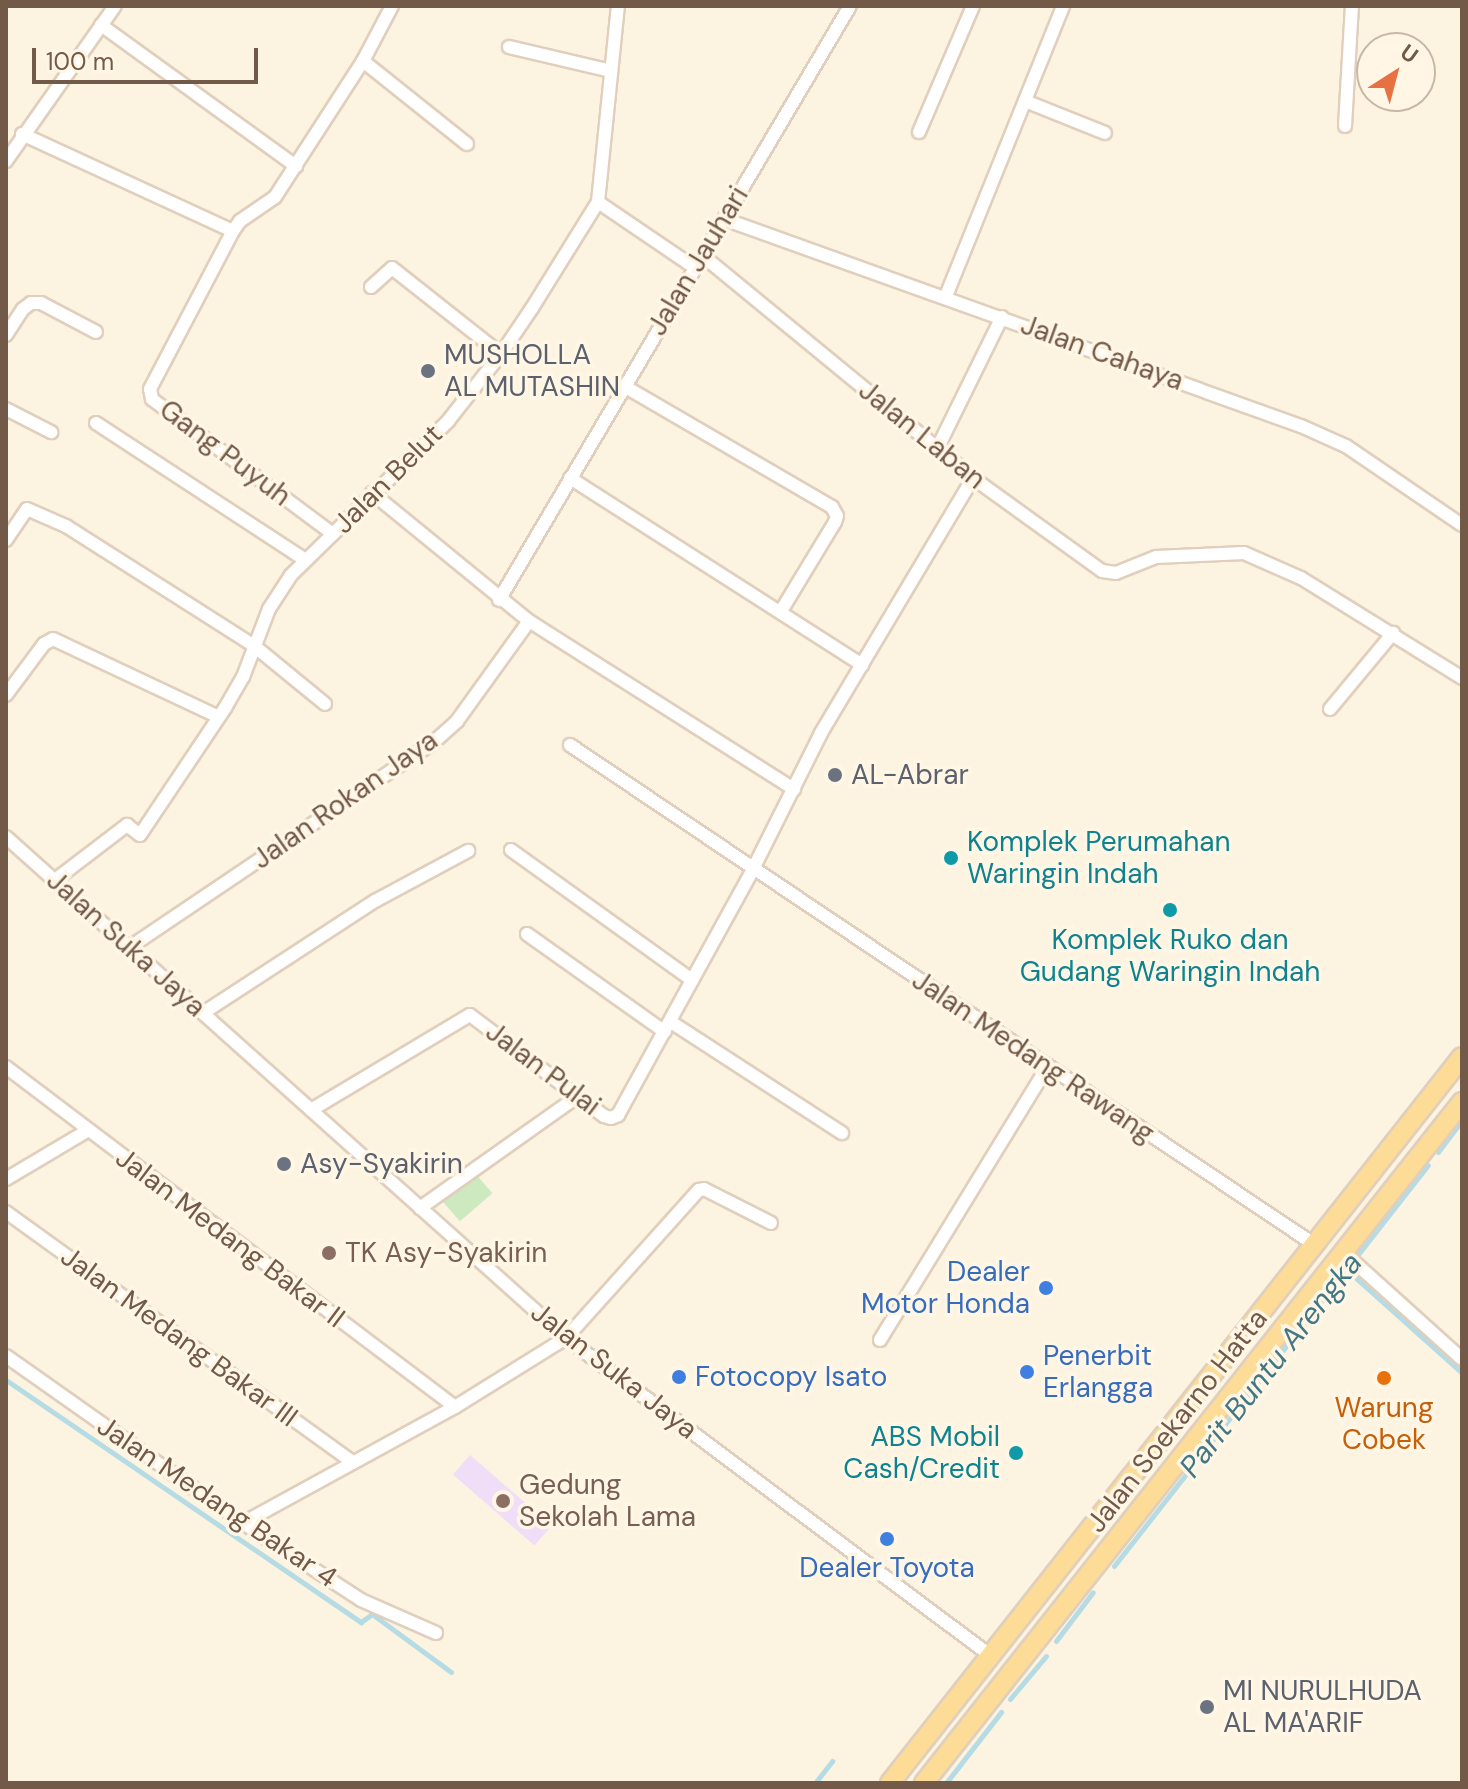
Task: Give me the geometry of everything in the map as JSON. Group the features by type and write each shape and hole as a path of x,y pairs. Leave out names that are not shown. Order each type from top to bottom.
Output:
{"main road":[{"name":"Jalan Soekarno Hatta","path":"890,1783 1462,1057"},
{"name":"Jalan Soekarno Hatta","path":"924,1783 1462,1102"}],"street":[{"path":"6,161 22,134 115,6"},
{"path":"22,134 233,231 247,216 267,206 296,166 363,61 392,6"},
{"name":"Jalan Belut","path":"55,880 127,825 140,835 243,677 269,609 305,560 448,421 501,354 598,202 618,6"},
{"name":"Jalan Jauhari","path":"499,600 850,6"},
{"path":"919,132 973,6"},
{"path":"946,296 1063,6"},
{"path":"1345,126 1352,6"},
{"path":"101,25 296,166"},
{"path":"509,47 611,71"},
{"path":"363,61 467,144"},
{"path":"1025,101 1105,133"},
{"path":"598,202 695,268"},
{"name":"Jalan Cahaya","path":"724,219 1248,404 1335,441 1462,525"},
{"name":"Gang Puyuh","path":"233,231 156,373 149,394 333,534"},
{"name":"Jalan Laban","path":"703,256 973,478 1102,571 1116,573 1156,557 1244,553 1301,578 1393,633"},
{"path":"371,287 387,269 392,268 501,354"},
{"path":"6,335 23,309 31,303 41,303 96,332"},
{"path":"937,449 1002,317"},
{"path":"624,386 832,507 837,516 835,522 781,611"},
{"path":"6,409 51,432"},
{"path":"96,423 305,560"},
{"path":"570,478 862,665"},
{"name":"Jalan Pulai","path":"311,1110 465,1015 477,1019 604,1116 615,1118 753,869 821,733 973,478"},
{"path":"372,493 499,600 794,789"},
{"path":"6,540 24,512 31,508 66,526 253,645 325,704"},
{"name":"Jalan Rokan Jaya","path":"130,947 435,741 457,721 529,621"},
{"path":"1330,709 1393,633 1462,678"},
{"path":"6,695 44,644 53,639 219,717"},
{"name":"Jalan Medang Rawang","path":"570,745 1315,1245"},
{"name":"Jalan Suka Jaya","path":"6,837 566,1338 991,1656"},
{"path":"511,850 692,980"},
{"path":"203,1013 375,901 468,851"},
{"path":"527,934 668,1027 842,1133"},
{"path":"880,1340 1048,1066"},
{"name":"Jalan Medang Bakar II","path":"6,1067 455,1407"},
{"path":"420,1208 578,1096"},
{"path":"6,1179 87,1131"},
{"path":"243,1523 455,1407 566,1338 699,1190 704,1189 771,1223"},
{"name":"Jalan Medang Bakar III","path":"6,1212 352,1462"},
{"path":"1344,1253 1462,1359"},
{"name":"Jalan Medang Bakar 4","path":"6,1356 243,1523 361,1600 436,1633"}],"shaded area":[{"name":"Gedung Sekolah Lama","path":"470,1455 552,1526 534,1545 453,1475"}],"green space":[{"path":"474,1172 492,1193 460,1221 442,1200"}],"waterway":[{"name":"Parit Buntu Arengka","path":"1438,1152 1462,1120"},
{"name":"Parit Buntu Arengka","path":"1114,1566 1428,1165"},
{"path":"1348,1271 1462,1373"},
{"path":"6,1380 361,1622 372,1614 451,1672"},
{"name":"Parit Buntu Arengka","path":"1056,1641 1093,1592"},
{"name":"Parit Buntu Arengka","path":"1010,1699 1046,1656"},
{"name":"Parit Buntu Arengka","path":"946,1783 1001,1712"},
{"path":"815,1783 832,1761"}],"place":[{"name":"MUSHOLLA AL MUTASHIN","path":"428,371"},
{"name":"AL-Abrar","path":"835,775"},
{"name":"Komplek Perumahan Waringin Indah","path":"951,858"},
{"name":"Komplek Ruko dan Gudang Waringin Indah","path":"1170,910"},
{"name":"Asy-Syakirin","path":"284,1164"},
{"name":"TK Asy-Syakirin","path":"329,1253"},
{"name":"Dealer Motor Honda","path":"1046,1288"},
{"name":"Penerbit Erlangga","path":"1027,1372"},
{"name":"Fotocopy Isato","path":"679,1377"},
{"name":"Warung Cobek","path":"1384,1378"},
{"name":"ABS Mobil Cash/Credit","path":"1016,1453"},
{"name":"Gedung Sekolah Lama","path":"503,1501"},
{"name":"Dealer Toyota","path":"887,1539"},
{"name":"MI NURULHUDA AL MA'ARIF","path":"1207,1707"}]}
